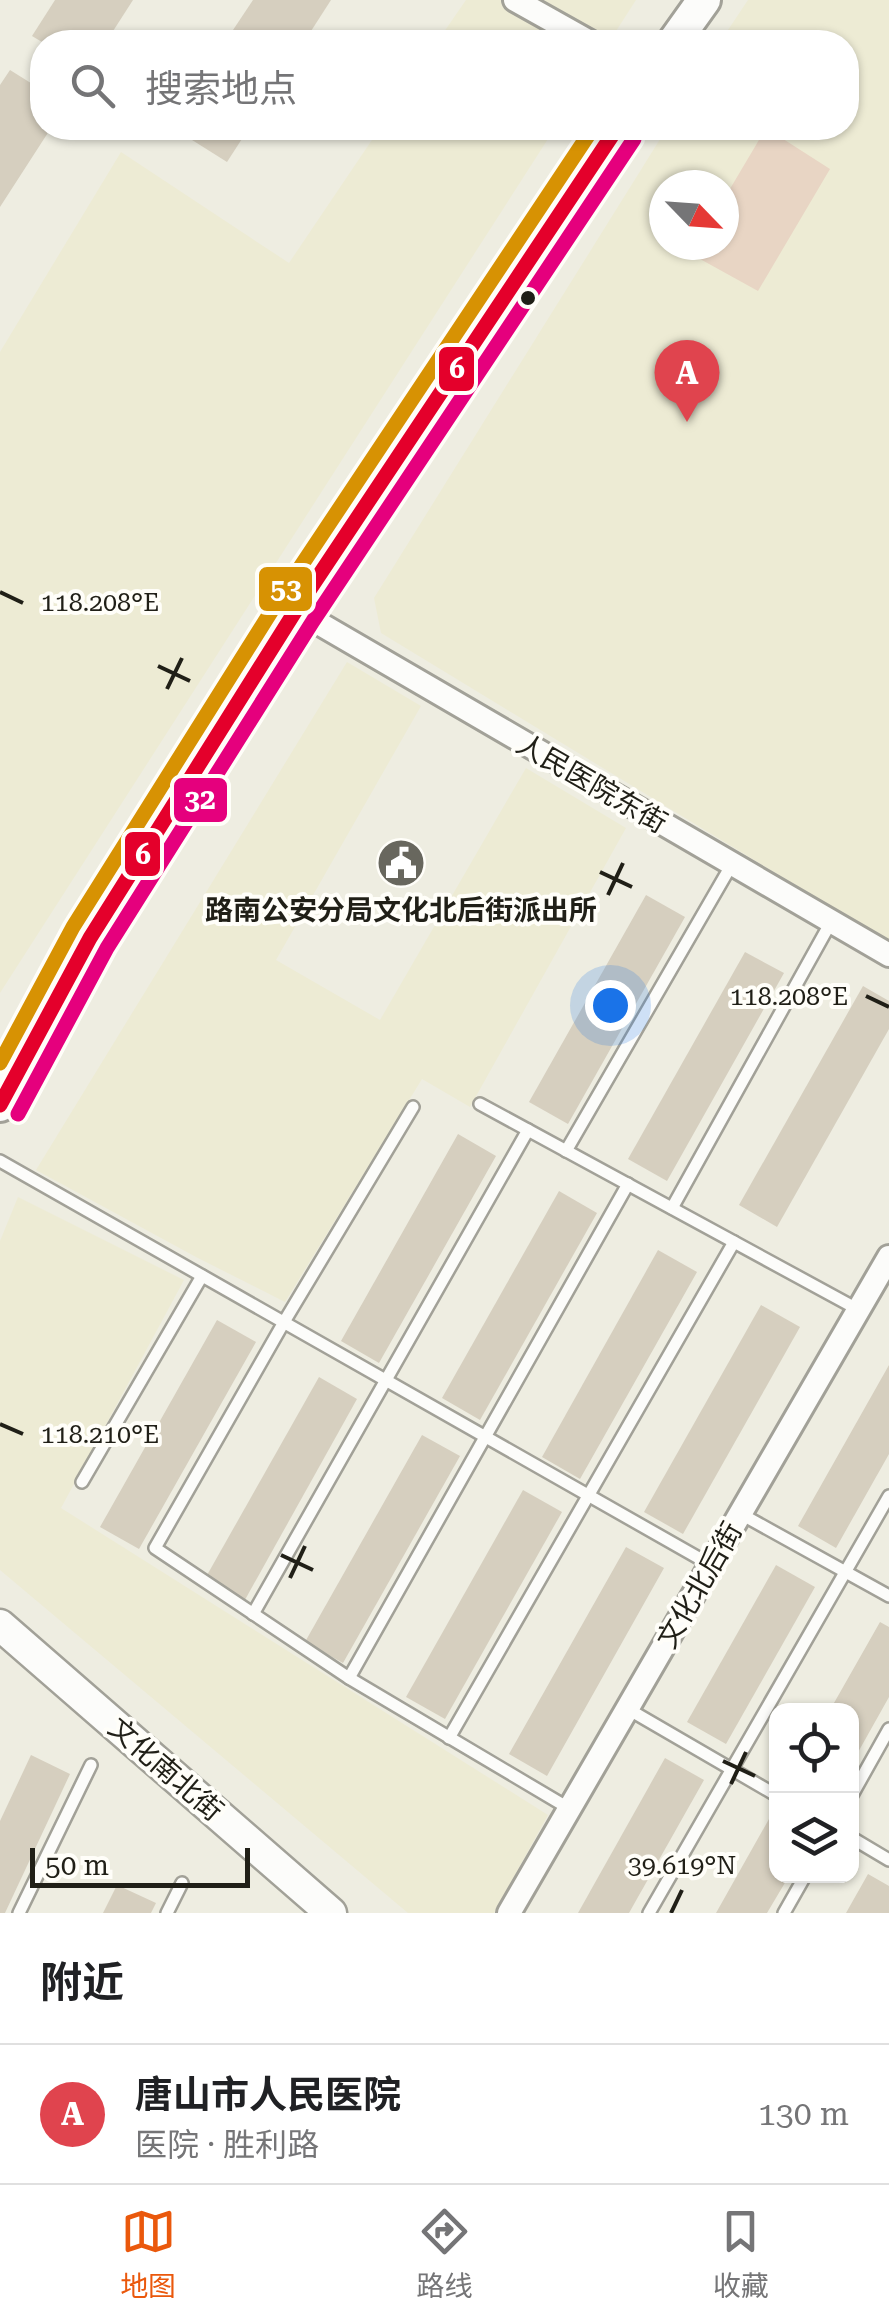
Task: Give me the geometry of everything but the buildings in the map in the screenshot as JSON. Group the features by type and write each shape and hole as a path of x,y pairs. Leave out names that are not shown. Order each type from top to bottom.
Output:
{"main road":[{"path":"683,30 704,0"},
{"path":"0,1105 90,938 296,610 609,140"}],"street":[{"path":"515,0 569,30"},
{"name":"人民医院东街","path":"296,610 889,955"},
{"name":"文化北后街","path":"510,1913 858,1310 886,1268"},
{"name":"文化南北街","path":"0,1625 332,1913"}],"lane":[{"path":"566,1150 732,864"},
{"path":"672,1208 832,922"},
{"path":"480,1104 858,1310"},
{"path":"413,1107 155,1548 349,1678 570,1810"},
{"path":"253,1614 528,1130"},
{"path":"0,1161 711,1565"},
{"path":"349,1678 628,1184"},
{"path":"449,1738 734,1242"},
{"path":"82,1482 202,1276"},
{"path":"650,1913 889,1496"},
{"path":"741,1514 889,1596"},
{"path":"628,1709 773,1793"},
{"path":"853,1793 889,1729"},
{"path":"19,1913 91,1765"},
{"path":"859,1842 889,1860"},
{"path":"167,1913 182,1883"},
{"path":"784,1913 801,1883"}],"shaded area":[{"path":"466,0 636,0 617,30 445,30"},
{"path":"748,0 889,0 889,942 381,633 374,598 660,140 859,140 859,30 728,30"},
{"path":"372,140 547,140 0,993 0,352 121,152 289,263"},
{"path":"759,140 785,140 830,169 758,291 702,260 739,260 739,174"},
{"path":"347,662 421,706 276,960 380,1020 526,768 626,828 470,1107 422,1079 285,1302 36,1170"},
{"path":"18,1197 184,1280 61,1508 548,1815 494,1913 408,1913 0,1570 0,1241"}],"transit line":[{"name":"53","path":"0,1063 73,927 279,599 585,140"},
{"name":"6","path":"0,1105 90,938 296,610 609,140"},
{"name":"32","path":"18,1114 107,948 313,621 633,140"}],"place":[{"name":"唐山市人民医院","path":"687,422"},
{"name":"路南公安分局文化北后街派出所","path":"401,863"}]}
